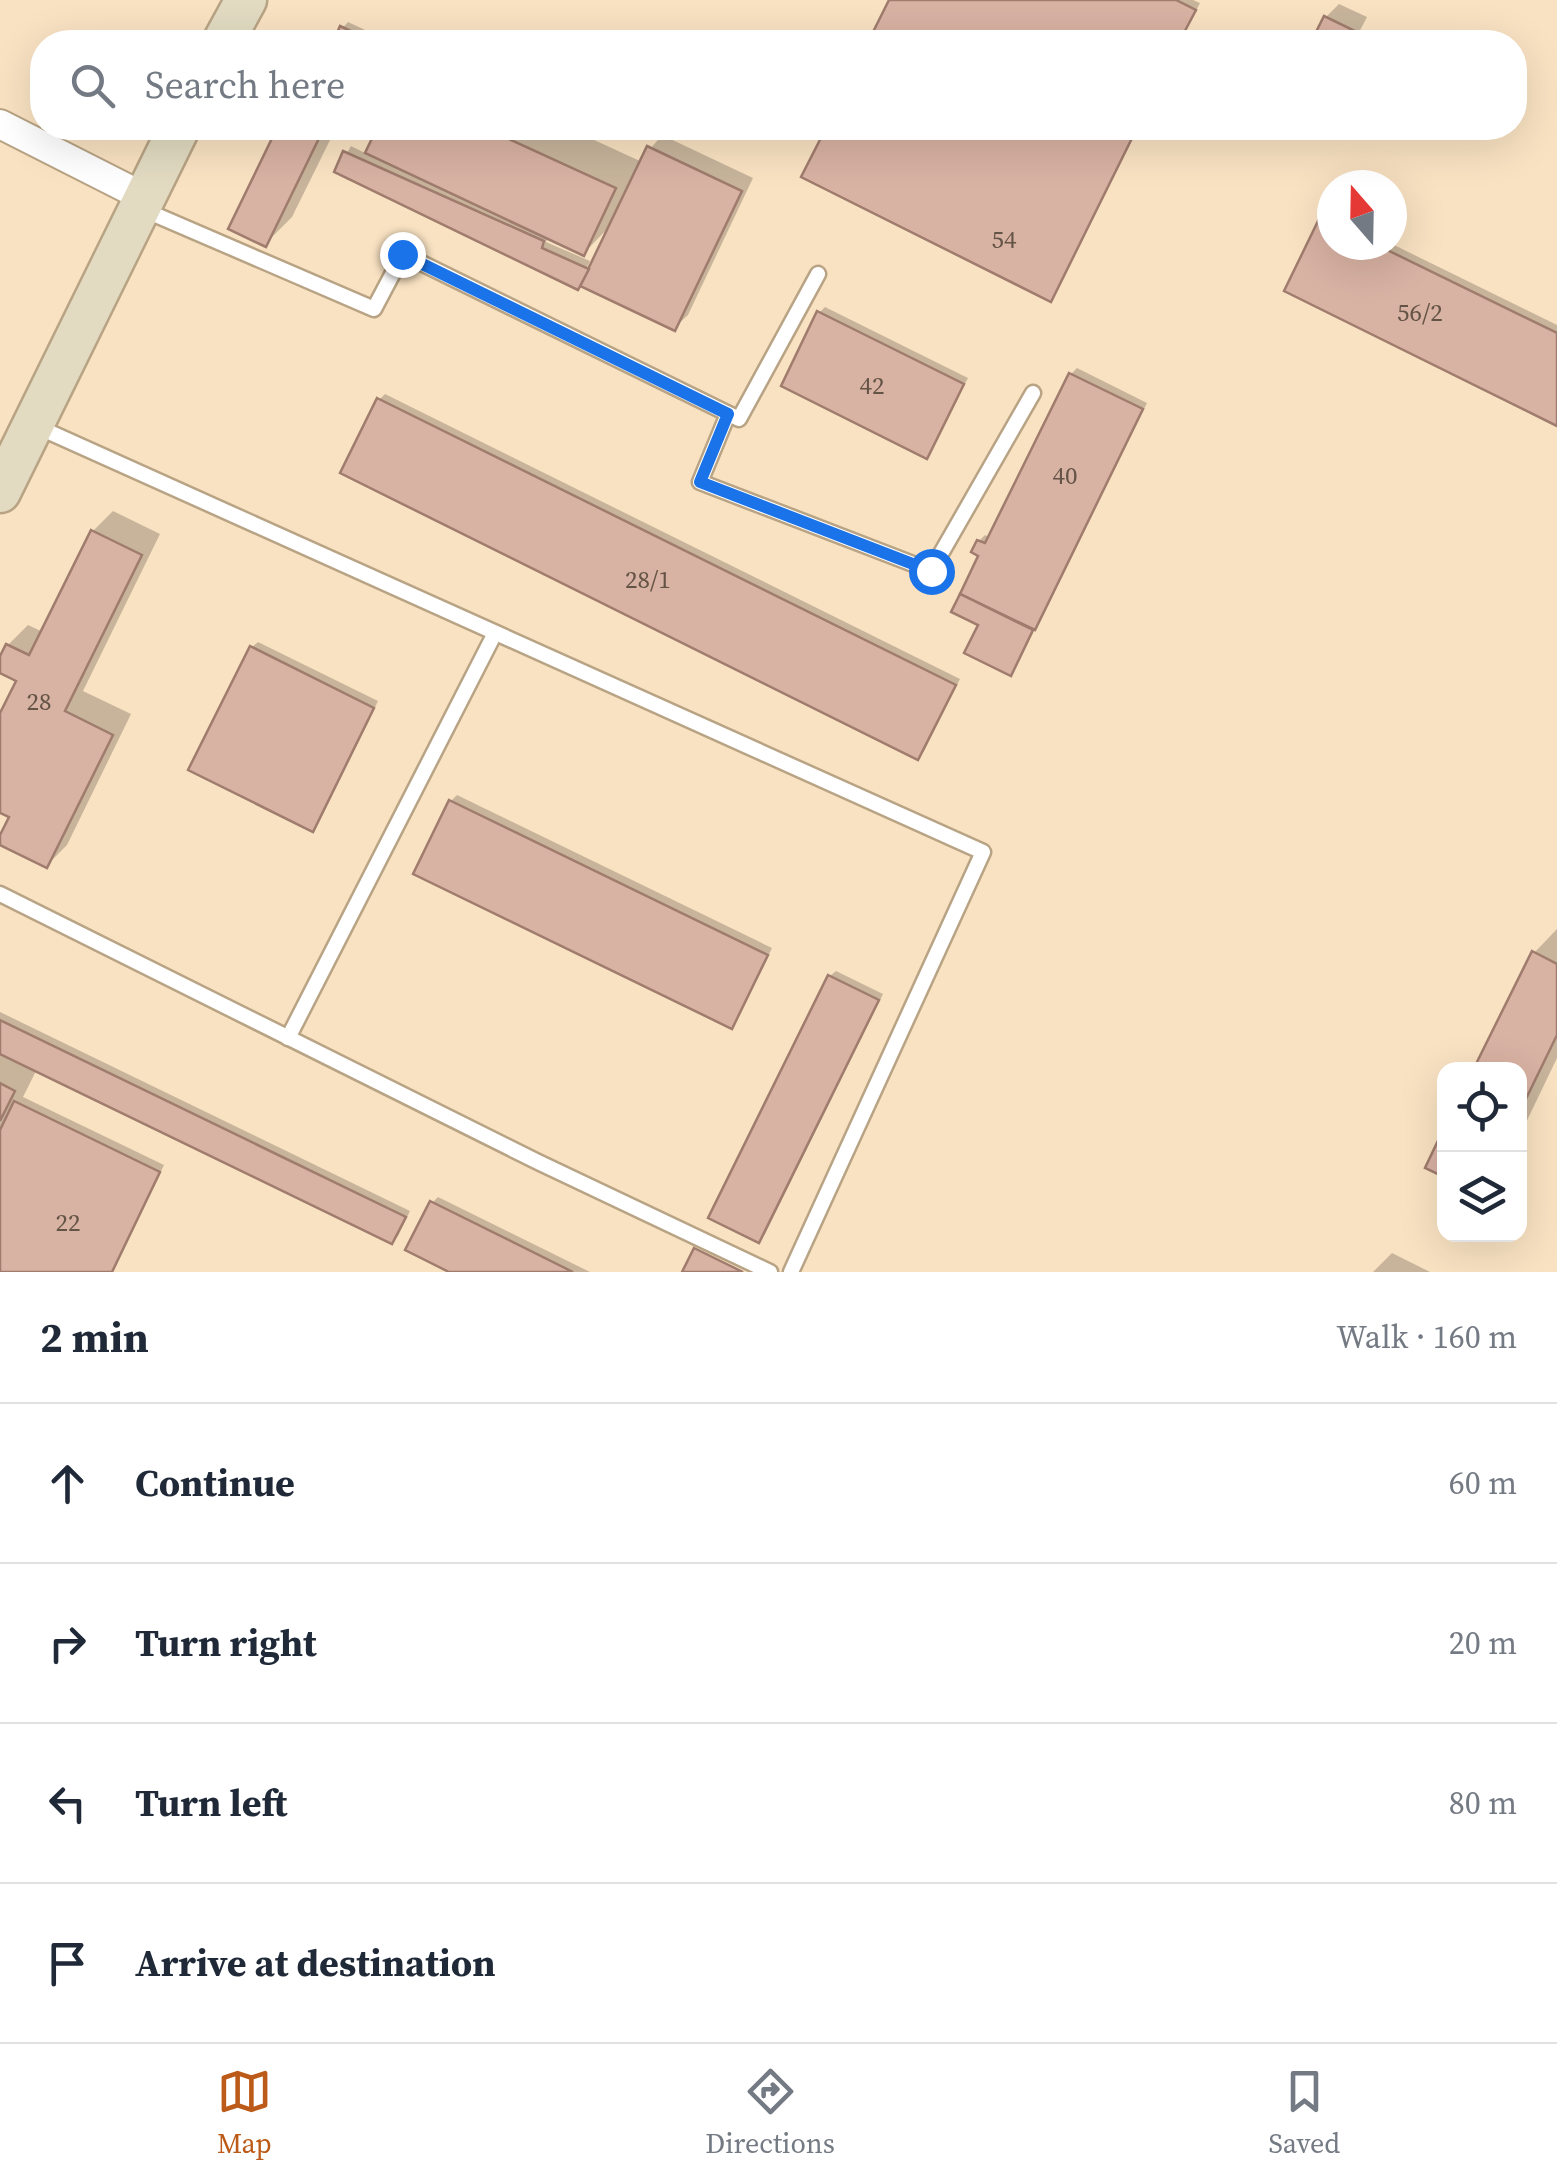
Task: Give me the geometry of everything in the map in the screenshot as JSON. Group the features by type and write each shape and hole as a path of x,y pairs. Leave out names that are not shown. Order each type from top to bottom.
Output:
{"street":[{"path":"230,30 246,0"},
{"path":"0,124 140,202"},
{"path":"0,492 172,140"}],"lane":[{"path":"140,202 374,308 402,254 739,419 818,274"},
{"path":"728,414 700,482 935,572 1033,394"},
{"path":"32,424 983,852 790,1272"},
{"path":"288,1038 495,632"},
{"path":"0,894 538,1162 770,1272"}],"building":[{"path":"889,0 1176,0 1196,10 1185,30 874,30"},
{"path":"1324,16 1353,30 1317,30"},
{"path":"271,140 318,140 266,247 228,229"},
{"path":"371,140 511,140 616,188 584,256 365,153"},
{"path":"820,140 1131,140 1051,302 801,177"},
{"path":"647,146 742,191 675,331 580,286"},
{"path":"343,151 544,241 542,248 589,269 578,290 334,172"},
{"path":"1317,223 1317,260 1407,260 1557,333 1557,426 1284,291"},
{"path":"817,311 964,384 927,459 781,386"},
{"path":"1069,373 1143,409 1035,630 960,594 978,556 971,552 977,540 985,543"},
{"path":"377,398 956,685 918,760 340,473"},
{"path":"91,530 142,555 65,711 113,735 47,868 0,845 0,835 9,817 0,813 0,713 16,681 0,673 0,656 6,644 29,655"},
{"path":"960,594 1033,630 1011,676 964,653 978,625 951,612"},
{"path":"250,646 374,708 313,832 188,770"},
{"path":"449,800 768,955 732,1029 413,874"},
{"path":"1532,951 1557,964 1557,1035 1527,1097 1527,1062 1477,1062"},
{"path":"828,975 879,1000 759,1243 708,1218"},
{"path":"0,1020 406,1217 392,1244 0,1054"},
{"path":"0,1083 15,1091 0,1121"},
{"path":"14,1101 160,1172 112,1272 0,1272 0,1130"},
{"path":"1437,1143 1437,1174 1425,1168"},
{"path":"430,1201 573,1272 449,1272 405,1250"},
{"path":"694,1248 743,1272 682,1272"}],"route":[{"path":"402,254 728,414 700,482 931,571"}]}
